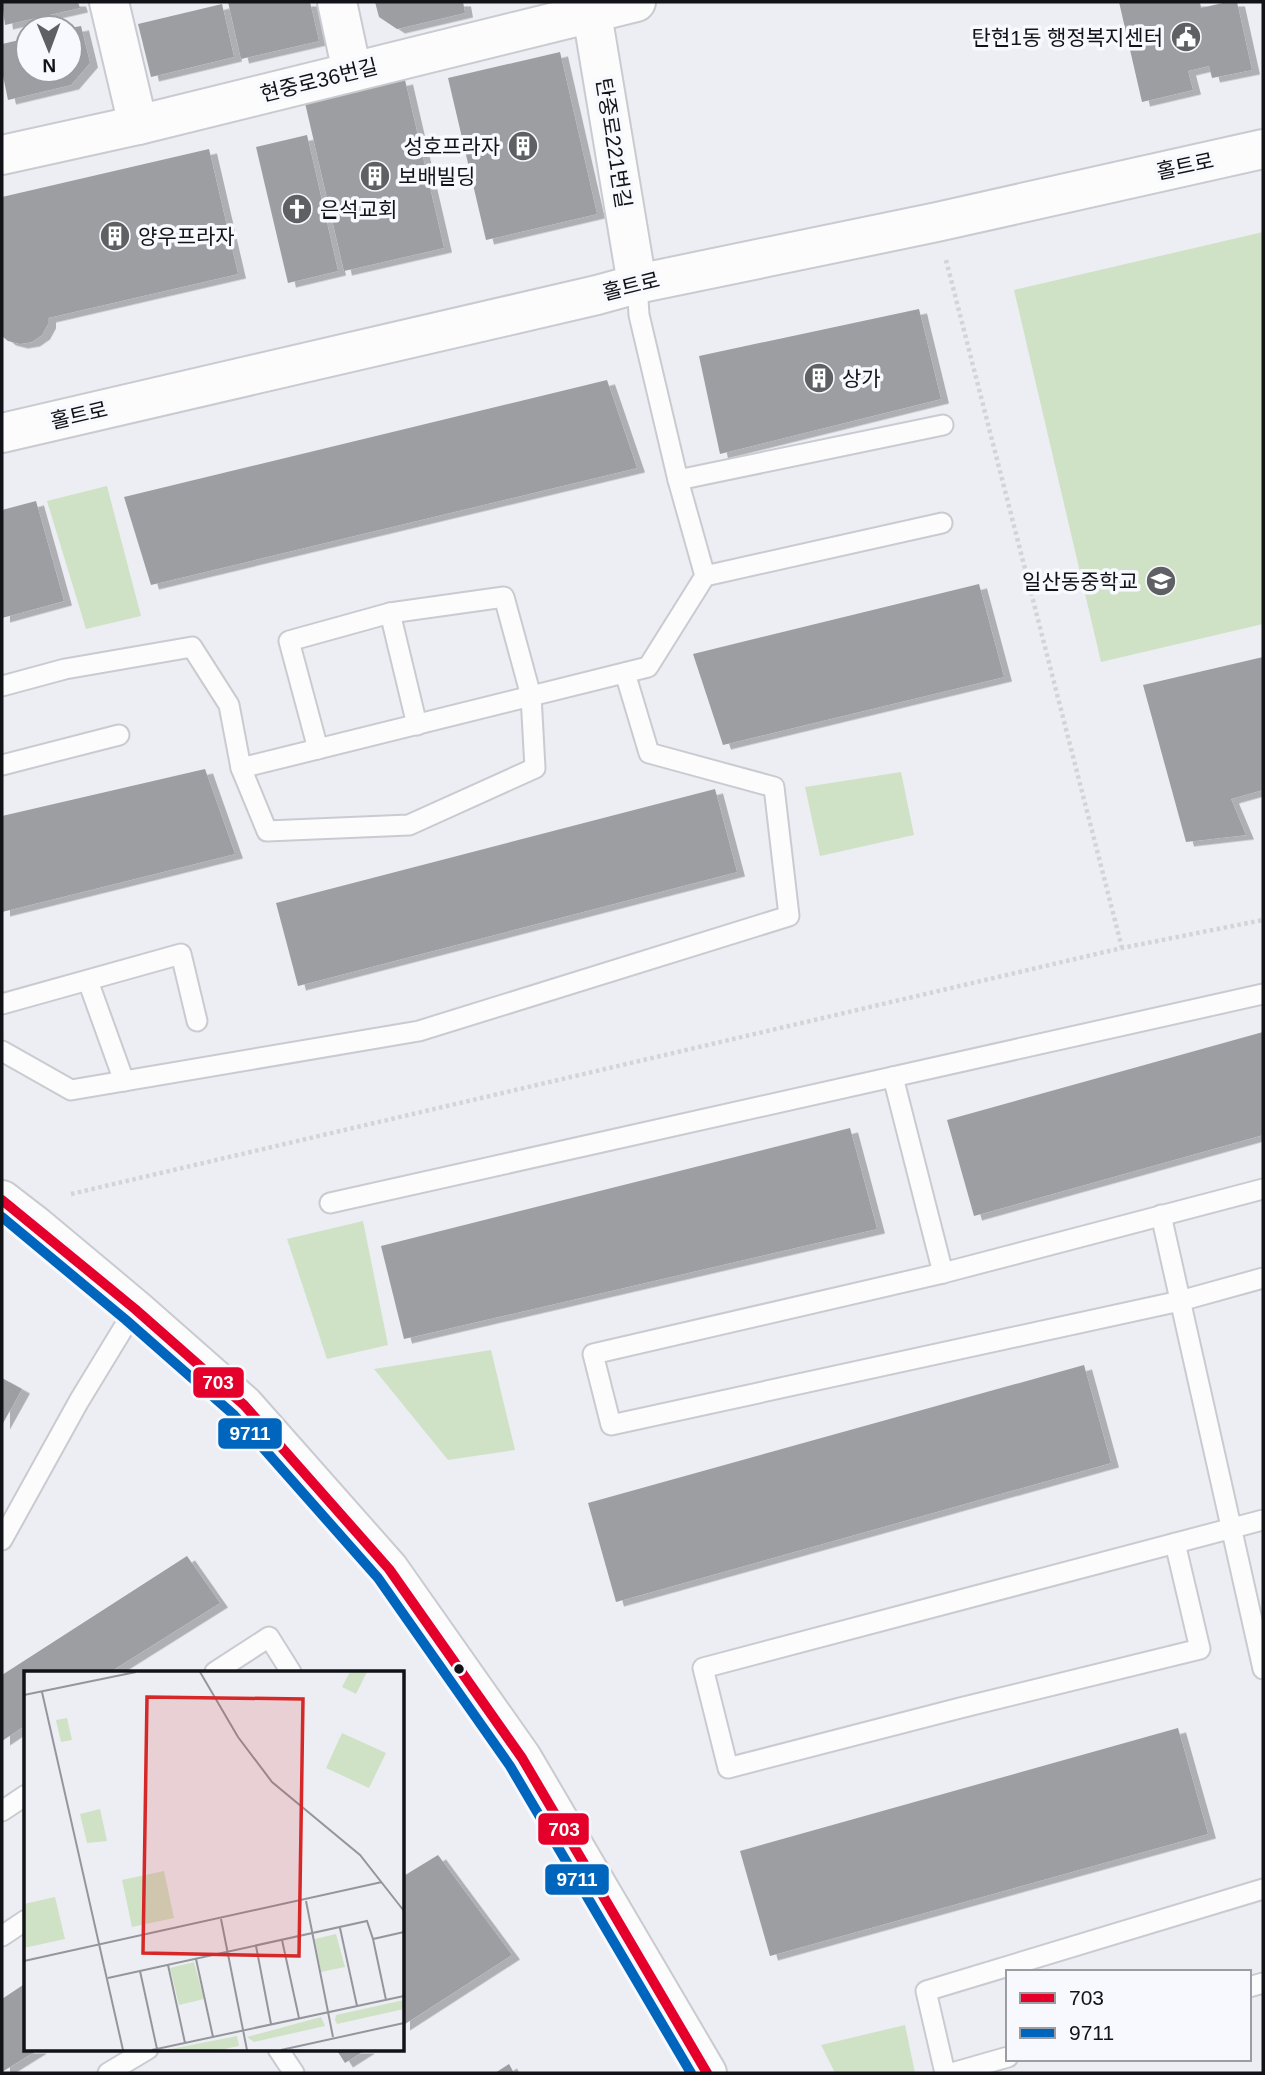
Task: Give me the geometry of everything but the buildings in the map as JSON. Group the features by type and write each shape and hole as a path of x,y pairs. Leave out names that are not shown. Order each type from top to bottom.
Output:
{"street":[{"path":"109,2 138,125"},
{"path":"337,2 352,72"},
{"name":"현중로36번길","path":"2,155 138,125 352,72 591,7 636,2"},
{"name":"탄중로221번길","path":"591,7 636,284"},
{"name":"홀트로","path":"2,433 636,284 937,222 1263,149"},
{"path":"2,1200 135,1309 244,1405 389,1569 522,1758 707,2073"}],"lane":[{"path":"636,284 639,315 678,480 705,576"},
{"path":"678,480 943,425"},
{"path":"241,768 648,667 705,576 942,523"},
{"path":"2,686 65,669 192,647 229,705 241,768 267,831 409,825 535,768 531,696 504,597 390,612 289,641 318,749"},
{"path":"390,612 417,725"},
{"path":"2,1051 71,1090 419,1031 789,916 774,787 649,754 625,673"},
{"path":"2,765 119,735"},
{"path":"2,1004 181,954 197,1021"},
{"path":"88,981 124,1081"},
{"path":"330,1203 1263,994"},
{"path":"893,1077 943,1273"},
{"path":"1263,1189 943,1273 593,1354 611,1425 1180,1301 1263,1278"},
{"path":"1161,1215 1259,1635 1263,1669"},
{"path":"2,1540 79,1401 135,1309"},
{"path":"1175,1543 1200,1649 960,1707 727,1768 703,1668 1175,1543 1263,1520"},
{"path":"217,1671 270,1637 289,1671"},
{"path":"2,1811 24,1796"},
{"path":"945,2073 926,1991 1263,1889"},
{"path":"2,1936 24,1921"},
{"path":"108,2073 146,2050"},
{"path":"279,2050 294,2073"},
{"path":"952,2073 1006,2058"}],"path":[{"path":"944,249 1122,948"},
{"path":"71,1194 1122,948 1263,920"}],"green space":[{"path":"1263,232 1263,624 1101,662 1014,290"},
{"path":"107,486 141,616 86,629 47,501"},
{"path":"901,772 914,835 820,856 805,787"},
{"path":"363,1221 388,1345 327,1359 287,1239"},
{"path":"491,1350 515,1450 448,1460 374,1369"},
{"path":"905,2025 915,2073 835,2073 821,2045"}],"transit line":[{"name":"703","path":"2,1200 135,1309 244,1405 389,1569 522,1758 707,2073"},
{"name":"9711","path":"2,1217 126,1320 234,1415 378,1578 510,1766 691,2073"}],"place":[{"name":"탄현1동 행정복지센터","path":"1186,37"},
{"name":"성호프라자","path":"523,146"},
{"name":"보배빌딩","path":"375,176"},
{"name":"은석교회","path":"297,209"},
{"name":"양우프라자","path":"115,236"},
{"name":"상가","path":"819,378"},
{"name":"일산동중학교","path":"1161,581"}]}
